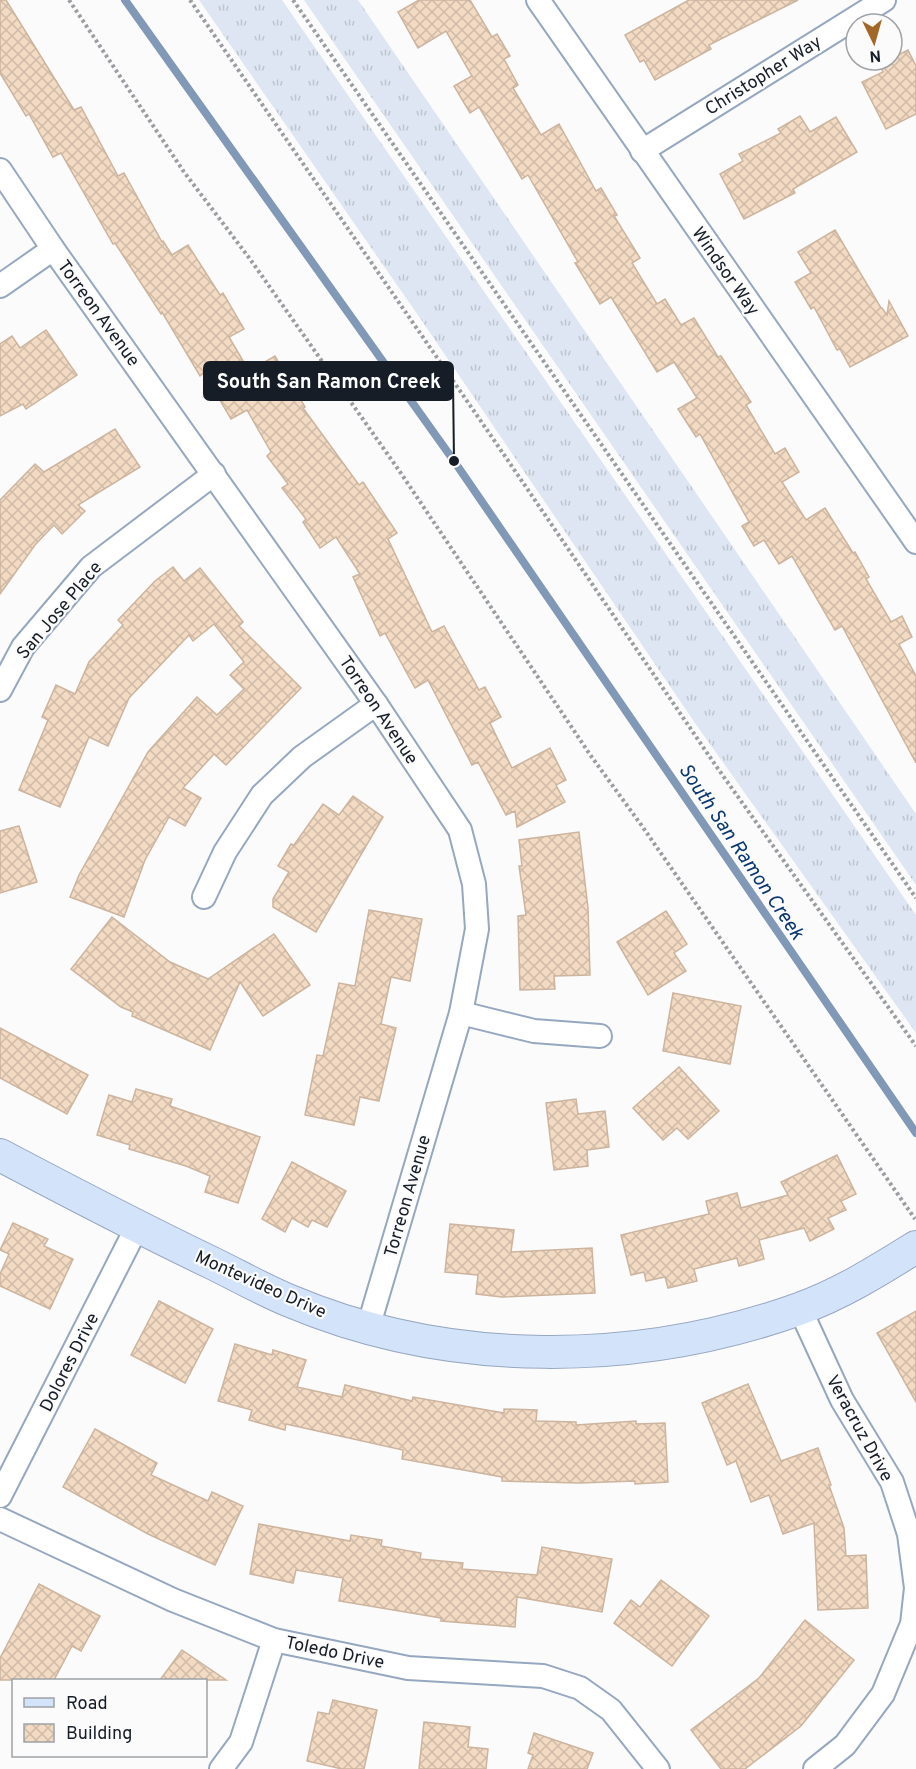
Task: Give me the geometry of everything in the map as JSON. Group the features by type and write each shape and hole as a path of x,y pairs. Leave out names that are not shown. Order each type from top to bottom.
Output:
{"street":[{"name":"Windsor Way","path":"537,0 916,542"},
{"name":"Christopher Way","path":"642,151 884,0"},
{"name":"Torreon Avenue","path":"0,170 53,249 376,704 460,830 474,884 477,929 461,1013 368,1328"},
{"path":"0,286 53,249"},
{"name":"San Jose Place","path":"0,690 24,647 91,567 214,474"},
{"path":"204,897 225,852 262,795 302,757 376,704"},
{"path":"461,1013 534,1031 600,1036"},
{"name":"Montevideo Drive","path":"0,1155 137,1227 290,1301 368,1328 441,1344 526,1352 618,1350 723,1332 800,1309 863,1280 916,1247"},
{"name":"Dolores Drive","path":"0,1496 137,1227"},
{"name":"Veracruz Drive","path":"800,1309 842,1400 892,1482 909,1534 916,1587 914,1625 883,1694 845,1745 815,1769"},
{"name":"Toledo Drive","path":"0,1519 173,1600 274,1640 408,1668 543,1676 580,1688 611,1710 658,1769"},
{"path":"221,1769 241,1742 274,1640"}],"path":[{"path":"69,0 184,172 250,259 398,470 591,756 669,864 916,1220"},
{"path":"190,0 716,766 916,1046"},
{"path":"293,0 916,898"}],"green space":[{"path":"199,0 282,0 916,915 916,1033 697,726 422,321"},
{"path":"304,0 358,0 916,814 916,885"}],"building":[{"path":"0,0 6,0 74,110 81,107 118,176 124,173 162,242 172,255 188,245 220,295 223,293 244,329 229,337 249,371 275,356 305,407 303,408 359,485 363,482 397,533 388,539 432,632 444,626 479,690 485,687 501,717 490,723 512,768 550,748 566,780 556,785 565,802 517,827 515,811 506,815 478,762 472,765 428,680 415,688 385,633 380,636 353,577 360,574 336,537 320,548 303,522 306,519 282,488 288,484 267,456 271,452 247,410 231,419 204,373 200,376 162,312 161,314 115,243 113,244 61,153 53,157 29,114 26,116 0,73"},
{"path":"419,0 470,0 492,37 497,34 510,56 504,59 518,85 513,88 541,135 559,124 596,191 601,188 617,215 614,216 640,258 632,263 657,304 665,299 681,325 694,318 718,357 721,356 751,402 746,405 775,454 785,448 799,472 782,482 806,520 825,508 853,553 855,552 869,577 866,579 891,622 902,616 912,637 899,644 916,676 916,763 842,626 835,630 792,556 779,564 764,540 754,546 742,526 749,522 700,434 696,437 678,409 697,398 674,362 657,372 611,297 600,304 575,263 578,262 528,175 522,179 479,107 470,113 454,86 472,76 446,31 418,48 398,12"},
{"path":"689,0 798,0 709,45 711,49 655,80 644,60 640,62 625,35"},
{"path":"908,50 916,66 916,114 886,129 862,82 883,72 904,72 904,52"},
{"path":"800,116 810,132 836,117 857,152 793,189 795,193 744,219 720,174 743,161 739,154 781,133 778,129"},
{"path":"835,230 881,308 887,315 889,301 908,336 850,367 840,349 837,350 814,307 811,309 795,282 811,273 798,252"},
{"path":"46,330 77,375 26,409 23,404 0,416 0,344 12,336 20,348"},
{"path":"115,429 140,467 78,505 85,511 62,534 54,525 35,545 0,594 0,500 35,464 44,472"},
{"path":"173,567 184,581 200,568 243,622 239,626 301,688 226,765 214,754 183,788 201,798 185,826 169,817 145,860 124,917 70,897 79,875 148,752 197,697 217,715 244,689 230,675 244,662 214,624 193,641 189,635 129,698 108,746 89,737 60,807 19,790 48,720 42,717 56,685 75,694 89,662 123,625 118,620 155,581"},
{"path":"353,796 383,817 316,932 273,907 273,899 289,872 278,866 291,844 294,845 323,804 339,815"},
{"path":"19,826 37,882 0,893 0,831"},
{"path":"579,832 588,908 590,975 554,976 555,989 520,990 518,916 526,915 519,866 522,866 519,840"},
{"path":"369,910 422,919 410,981 391,977 381,1024 396,1028 379,1101 360,1097 354,1125 305,1115 317,1055 323,1056 339,983 355,986"},
{"path":"666,911 687,944 674,953 686,971 648,995 617,942"},
{"path":"112,917 170,962 208,979 274,934 310,985 263,1016 240,982 210,1050 132,1016 133,1012 121,1007 71,969"},
{"path":"673,993 741,1006 730,1064 663,1051"},
{"path":"0,1028 88,1075 67,1114 0,1078"},
{"path":"679,1067 719,1111 688,1139 677,1128 663,1140 633,1108"},
{"path":"136,1089 172,1099 170,1106 260,1137 238,1203 205,1192 210,1176 186,1166 129,1149 130,1145 97,1135 109,1095 132,1102"},
{"path":"576,1099 578,1114 605,1111 609,1147 587,1150 588,1166 554,1170 546,1103"},
{"path":"837,1155 856,1194 841,1201 846,1210 828,1218 834,1229 810,1241 804,1228 759,1240 764,1259 739,1266 737,1258 694,1269 697,1281 668,1288 665,1277 646,1281 644,1272 631,1275 621,1235 709,1214 706,1201 737,1193 741,1208 788,1195 781,1182"},
{"path":"292,1162 346,1191 327,1227 312,1220 308,1227 292,1218 285,1232 262,1219"},
{"path":"13,1223 48,1239 44,1246 73,1259 50,1309 0,1286 0,1274 9,1254 0,1250"},
{"path":"450,1224 514,1230 511,1252 592,1248 595,1293 502,1297 476,1294 478,1275 445,1272"},
{"path":"159,1301 213,1329 185,1383 131,1355"},
{"path":"916,1311 916,1402 877,1333"},
{"path":"235,1344 272,1355 273,1350 306,1360 297,1387 342,1397 345,1385 412,1401 413,1397 504,1413 504,1409 537,1410 536,1421 576,1422 576,1425 636,1421 636,1424 665,1423 668,1482 635,1484 635,1481 580,1483 502,1481 502,1477 402,1459 403,1450 286,1424 285,1430 249,1420 252,1410 218,1401"},
{"path":"748,1384 781,1461 818,1448 844,1528 846,1556 866,1555 868,1608 818,1610 814,1523 783,1534 769,1495 751,1502 736,1461 727,1465 702,1403"},
{"path":"95,1429 157,1463 151,1475 208,1501 212,1492 243,1506 215,1565 148,1534 63,1487"},
{"path":"259,1524 350,1541 351,1535 382,1540 381,1546 421,1553 420,1559 463,1563 462,1569 537,1575 542,1547 612,1559 602,1612 517,1597 515,1627 441,1621 441,1618 339,1601 343,1578 296,1570 293,1583 250,1574"},
{"path":"661,1580 709,1616 672,1666 614,1623 631,1600 640,1607"},
{"path":"39,1584 100,1616 81,1651 72,1646 55,1679 0,1680 0,1658"},
{"path":"805,1620 854,1660 801,1726 745,1769 721,1769 691,1730 759,1678"},
{"path":"182,1650 226,1680 207,1679 161,1679"},
{"path":"333,1700 377,1710 364,1769 342,1769 307,1761 318,1712 329,1714"},
{"path":"424,1722 470,1727 468,1747 488,1749 486,1769 419,1769"},
{"path":"534,1733 593,1753 587,1769 528,1769 533,1755 528,1753"}],"waterway":[{"name":"South San Ramon Creek","path":"125,0 454,461 916,1133"}],"place":[{"name":"South San Ramon Creek","path":"454,461"}]}
